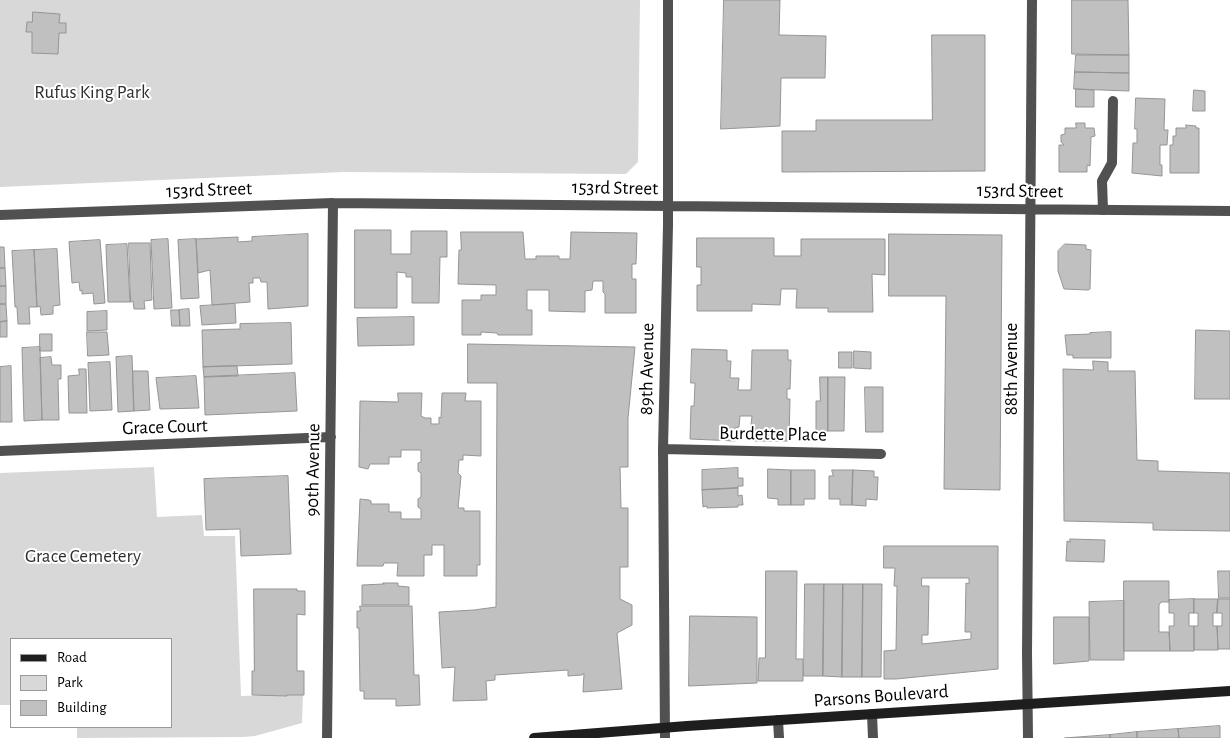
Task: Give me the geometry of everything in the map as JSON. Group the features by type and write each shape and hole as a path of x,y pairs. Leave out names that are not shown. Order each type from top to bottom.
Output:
{"street":[{"name":"89th Avenue","path":"665,733 663,449 668,206 668,0"},
{"name":"88th Avenue","path":"1028,738 1032,0"},
{"path":"1103,210 1102,181 1112,163 1113,101"},
{"name":"153rd Street","path":"0,215 333,203 1230,211"},
{"name":"90th Avenue","path":"327,738 333,203"},
{"name":"Grace Court","path":"0,451 331,437"},
{"name":"Burdette Place","path":"663,449 881,454"},
{"name":"Parsons Boulevard","path":"534,738 665,733 778,720 1230,691"},
{"path":"872,714 873,738"},
{"path":"778,720 779,738"}],"green space":[{"name":"Rufus King Park","path":"0,0 640,0 638,162 626,174 344,172 0,187"},
{"name":"Grace Cemetery","path":"154,467 157,517 202,515 204,536 235,536 241,696 303,694 302,723 255,736 243,737 77,738 77,728 172,728 172,638 10,638 10,705 0,705 0,473"}],"building":[{"path":"724,0 780,0 779,35 826,36 825,78 781,78 780,126 721,129"},
{"path":"1072,0 1128,0 1129,55 1072,54"},
{"path":"33,12 60,14 59,23 66,23 66,33 59,33 58,54 32,53 32,32 26,32 27,22 32,22"},
{"path":"932,35 985,35 985,171 782,172 782,131 816,131 816,120 932,120"},
{"path":"1076,55 1129,55 1129,73 1075,72"},
{"path":"1075,72 1129,73 1129,91 1074,89"},
{"path":"1076,89 1094,90 1094,107 1076,107"},
{"path":"1194,90 1205,91 1205,111 1193,111"},
{"path":"1136,98 1165,99 1164,130 1168,130 1167,145 1160,145 1162,176 1132,173 1133,143 1137,143 1137,129 1135,129"},
{"path":"1076,123 1085,123 1085,128 1094,128 1095,136 1091,137 1090,166 1087,165 1087,172 1059,172 1059,145 1064,145 1061,142 1061,135 1065,134 1065,128 1076,128"},
{"path":"1186,125 1199,128 1199,173 1170,173 1170,145 1173,145 1173,136 1176,136 1176,128 1186,128"},
{"path":"355,230 391,230 391,254 411,254 411,231 447,231 447,257 440,257 439,303 412,303 412,277 406,277 406,273 397,272 397,308 355,308"},
{"path":"461,232 523,232 525,259 536,259 536,256 559,256 559,259 570,259 571,232 637,233 636,264 632,264 632,279 636,279 636,313 605,313 603,281 593,281 592,290 585,291 585,312 549,311 549,290 527,290 527,310 532,310 532,335 498,335 497,333 481,332 481,335 462,335 462,300 481,300 481,295 496,295 496,285 458,284"},
{"path":"308,234 308,306 268,309 267,282 261,282 260,278 253,278 253,283 249,283 250,302 212,305 210,270 198,273 196,239 238,237 238,242 252,241 252,237"},
{"path":"889,234 1002,235 1000,490 944,489 946,296 889,296"},
{"path":"697,238 774,238 774,256 801,256 801,239 885,239 885,275 872,274 873,312 828,312 828,308 796,308 797,289 781,289 780,305 752,304 752,311 697,311 697,285 701,285 701,267 697,267"},
{"path":"168,239 172,308 154,309 151,240"},
{"path":"196,239 199,298 181,299 178,240"},
{"path":"100,240 105,303 94,304 93,293 82,294 79,282 72,283 69,242"},
{"path":"129,243 150,243 152,300 144,301 145,309 134,309 133,301 131,302"},
{"path":"127,244 130,302 108,302 106,245"},
{"path":"1065,244 1086,245 1086,249 1091,250 1090,289 1064,289 1058,271 1058,251"},
{"path":"0,247 4,247 5,268 0,268"},
{"path":"57,249 60,305 53,306 53,314 41,315 40,306 37,307 34,250"},
{"path":"34,250 37,307 29,307 30,324 18,324 17,307 15,307 12,251"},
{"path":"0,268 5,268 6,286 0,286"},
{"path":"0,286 6,286 6,304 0,304"},
{"path":"0,304 6,304 7,321 0,322"},
{"path":"235,304 236,323 202,325 200,306"},
{"path":"189,309 190,326 180,326 179,310"},
{"path":"171,310 179,310 180,326 172,326"},
{"path":"107,311 107,330 87,331 87,312"},
{"path":"414,317 414,345 358,346 357,318"},
{"path":"7,321 7,337 0,337 0,322"},
{"path":"291,323 292,364 203,367 202,330 240,329 240,324"},
{"path":"1196,330 1230,331 1230,399 1195,399"},
{"path":"87,332 107,332 109,355 88,356"},
{"path":"1111,332 1111,358 1073,358 1073,355 1067,355 1065,335"},
{"path":"40,334 52,334 52,351 40,351"},
{"path":"468,344 635,347 628,418 628,467 620,467 621,508 628,508 628,567 620,567 620,599 632,605 632,625 617,633 622,689 583,692 584,673 582,675 568,676 568,670 495,675 495,680 486,681 487,700 453,701 455,667 442,668 439,612 496,607 497,383 468,383"},
{"path":"40,347 42,420 24,421 22,348"},
{"path":"692,349 727,350 727,361 731,361 730,378 739,378 738,390 751,390 752,350 788,350 788,360 791,360 790,389 787,389 787,399 790,399 789,441 755,441 755,426 751,425 752,416 740,416 739,427 735,428 735,441 690,439 691,406 694,406 695,383 691,383"},
{"path":"854,351 871,352 871,369 854,368"},
{"path":"839,352 852,352 852,368 839,368"},
{"path":"132,356 134,411 118,412 116,357"},
{"path":"51,357 52,365 61,365 61,379 58,379 59,420 42,420 40,358"},
{"path":"1093,361 1108,362 1108,371 1135,371 1137,460 1158,461 1158,471 1230,473 1230,531 1153,530 1153,523 1064,521 1063,369 1093,370"},
{"path":"110,362 112,410 90,411 88,363"},
{"path":"11,366 12,422 0,422 0,367"},
{"path":"237,366 238,376 204,377 203,367"},
{"path":"79,369 86,369 87,413 69,413 68,376 79,375"},
{"path":"133,371 148,371 150,410 134,411"},
{"path":"295,373 297,411 205,415 204,377"},
{"path":"196,376 199,408 160,409 156,378"},
{"path":"820,377 828,377 828,431 816,431 816,401 820,401"},
{"path":"828,377 845,377 844,431 828,431"},
{"path":"865,387 883,387 883,432 866,432"},
{"path":"398,393 422,393 421,416 431,418 431,424 439,424 442,393 466,393 465,401 481,401 481,456 463,455 463,460 459,460 458,473 461,476 458,508 464,508 464,511 480,511 480,565 477,565 477,576 444,576 444,545 432,545 432,555 424,555 424,576 397,576 398,563 384,563 383,566 357,566 360,499 369,500 371,504 389,504 389,512 401,512 401,519 421,519 418,499 421,497 421,473 418,471 418,463 421,462 421,450 401,450 401,457 389,457 389,464 370,464 368,469 359,467 360,401 398,402"},
{"path":"738,468 738,478 743,478 743,486 738,486 738,488 702,490 702,470"},
{"path":"768,469 791,470 791,505 778,505 778,499 768,498"},
{"path":"791,470 815,470 815,499 804,499 804,505 791,505"},
{"path":"832,470 853,470 852,505 840,505 840,499 829,499 829,476 833,476"},
{"path":"853,470 874,471 874,477 878,477 877,500 866,499 866,506 852,505"},
{"path":"288,476 291,554 241,556 240,529 206,530 204,479"},
{"path":"738,488 738,496 742,495 743,505 738,505 738,507 703,507 702,490"},
{"path":"1070,539 1105,540 1104,562 1066,561 1067,541 1070,542"},
{"path":"884,546 998,546 998,669 884,679 884,651 896,650 897,586 894,586 895,568 884,568","holes":["922,578 969,578 969,584 966,583 965,632 971,632 971,639 922,644 922,635 928,635 929,586 922,586"]},
{"path":"766,571 797,571 796,659 803,659 803,681 758,681 759,658 765,658"},
{"path":"1218,571 1230,571 1230,598 1219,598"},
{"path":"1124,581 1169,581 1169,602 1161,602 1159,605 1159,632 1169,632 1170,651 1124,651"},
{"path":"398,583 398,586 409,587 409,605 362,605 362,585"},
{"path":"805,584 824,584 823,676 804,676"},
{"path":"824,584 843,584 842,677 823,676"},
{"path":"843,584 863,584 862,677 842,677"},
{"path":"863,584 882,584 881,677 862,677"},
{"path":"254,589 297,589 297,591 305,591 305,615 297,614 297,671 304,671 304,695 252,695 252,671 254,671"},
{"path":"1194,599 1218,599 1217,613 1213,613 1213,626 1217,626 1218,650 1194,650 1194,626 1198,626 1198,613 1194,613"},
{"path":"1194,599 1194,613 1189,613 1189,626 1194,626 1194,651 1170,651 1169,626 1174,626 1174,613 1169,613 1169,600"},
{"path":"1218,599 1230,599 1230,649 1218,649 1217,626 1222,626 1222,613 1217,613"},
{"path":"1124,601 1124,660 1090,660 1089,602"},
{"path":"360,606 412,606 414,675 419,675 420,705 396,706 396,699 364,699 364,691 360,691 359,628 357,628 357,611 360,611"},
{"path":"690,616 757,617 757,683 689,686"},
{"path":"1054,617 1089,617 1089,661 1054,664"},
{"path":"1220,726 1220,738 1179,738 1178,729"},
{"path":"1178,729 1179,738 1137,738 1137,732"},
{"path":"1137,732 1137,738 1110,738 1110,735"},
{"path":"1110,735 1110,738 1065,738"}]}
